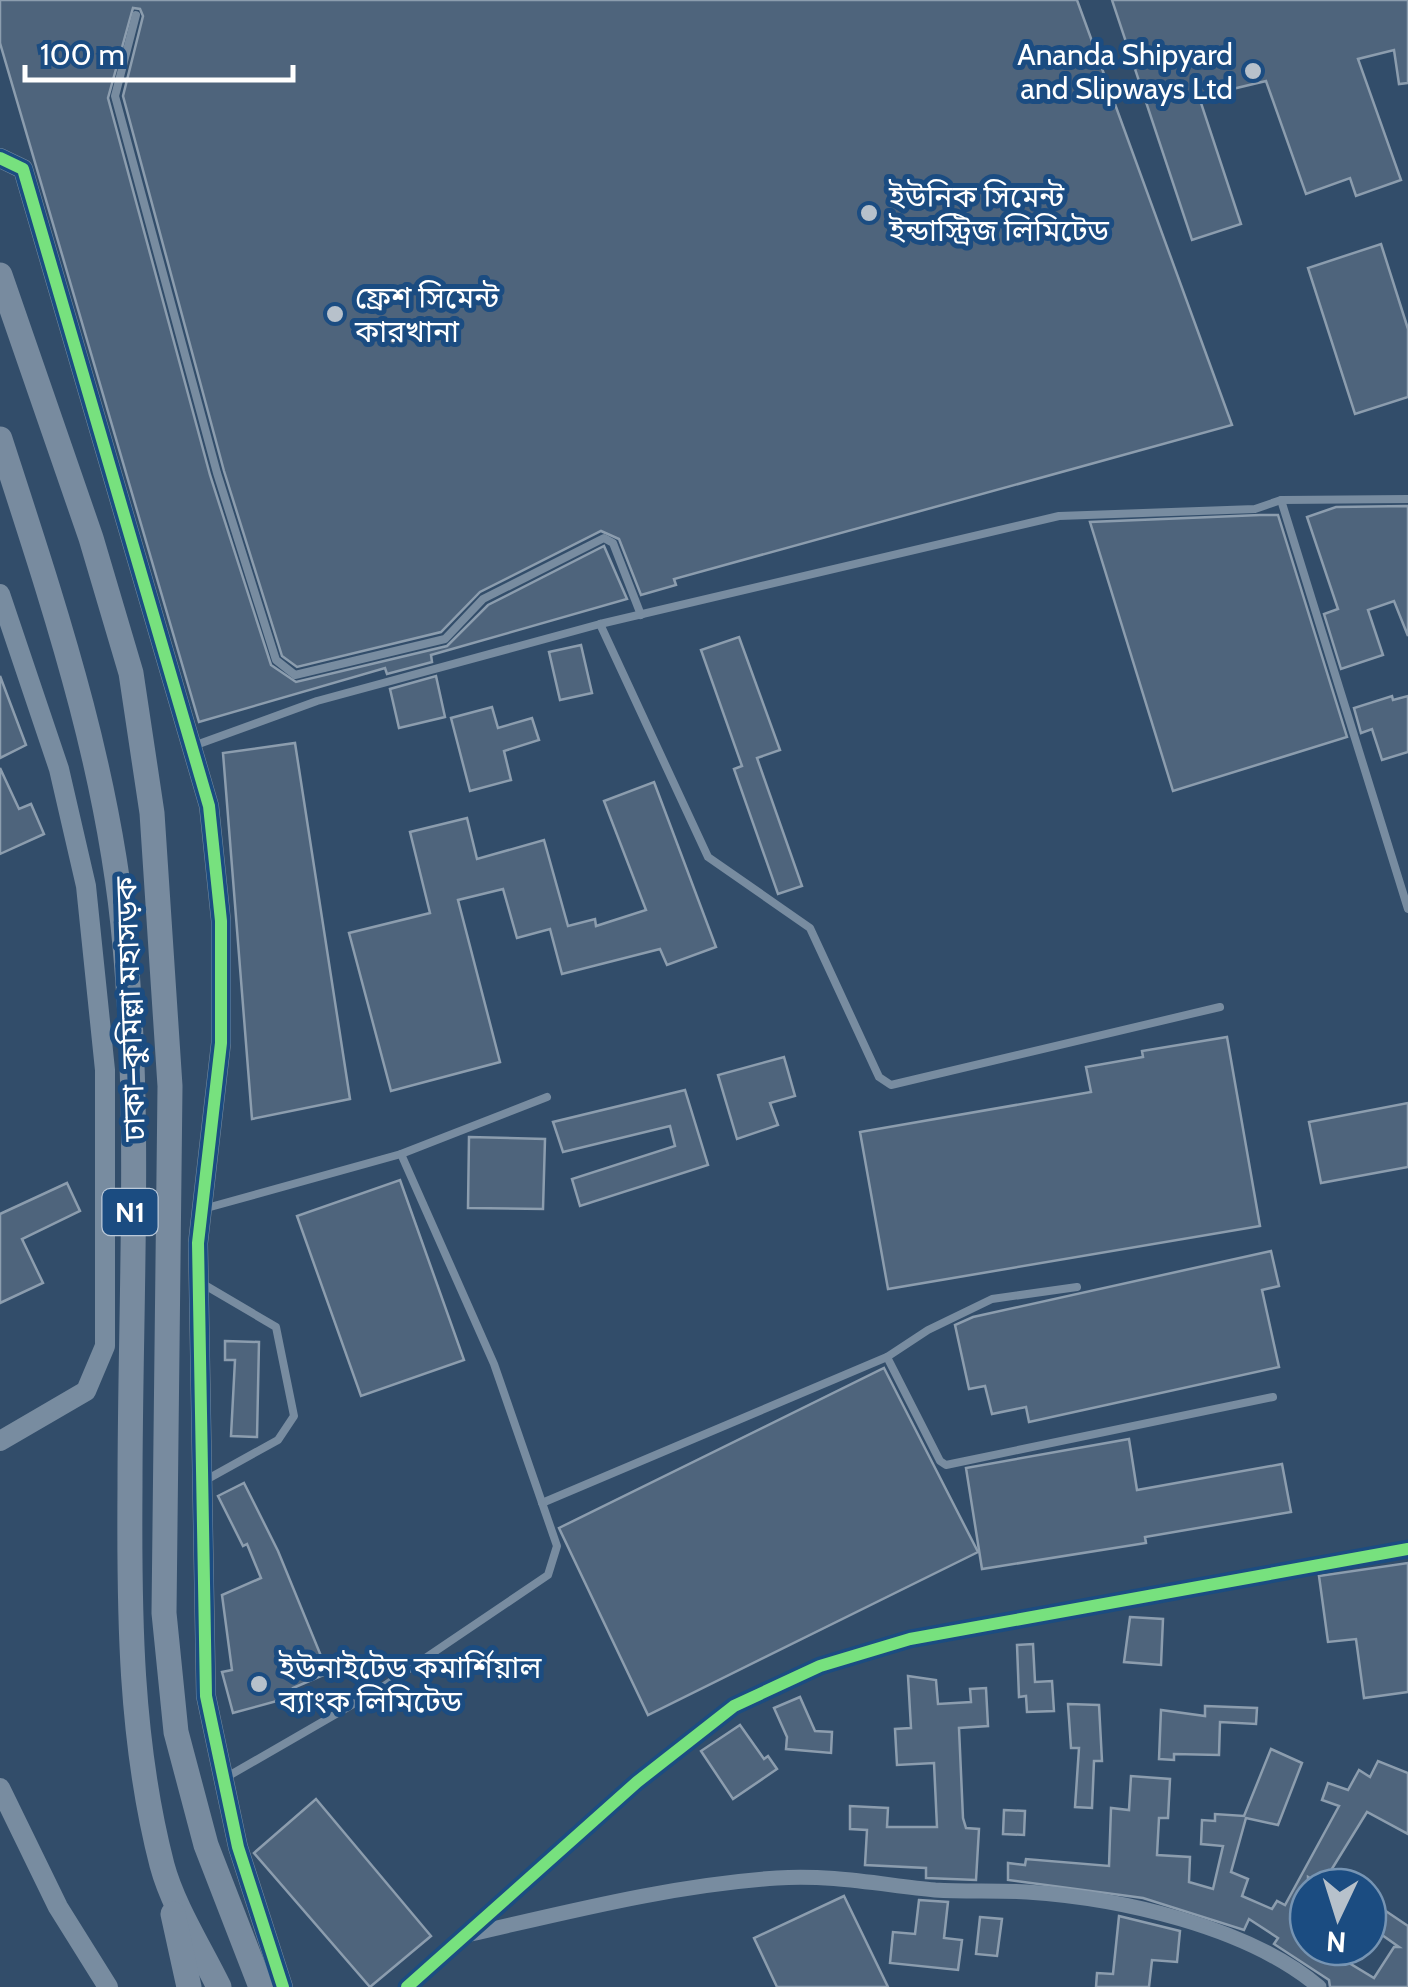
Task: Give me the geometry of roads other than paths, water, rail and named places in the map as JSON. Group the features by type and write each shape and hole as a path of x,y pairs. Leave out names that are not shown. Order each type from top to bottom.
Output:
{"highway":[{"name":"ঢাকা–কুমিল্লা মহাসড়ক","path":"0,275 91,538 131,673 147,778 164,949 170,1086 164,1613 176,1732 206,1845 261,1987"},
{"name":"ঢাকা–কুমিল্লা মহাসড়ক","path":"0,439 77,680 100,767 117,866 126,949 131,1087 129,1612 137,1734 189,1987"},
{"name":"ঢাকা–কুমিল্লা মহাসড়ক","path":"163,1868 219,1987"}],"street":[{"path":"0,158 22,169 209,806 221,921 221,1043 202,1209 199,1281 206,1696 221,1781 283,1987"},
{"path":"0,594 59,769 86,886 105,1070 105,1346 86,1391 0,1441"},
{"path":"408,1987 636,1782 734,1706 820,1666 910,1639 1408,1548"},
{"path":"0,1788 58,1907 108,1987"},
{"path":"467,1935 686,1887 780,1877 850,1879 936,1890 1055,1895 1167,1915 1267,1954 1318,1987"}],"lane":[{"path":"136,15 115,96 218,473 276,660 295,675 445,638 483,599 604,538 613,543 641,615"},
{"path":"192,746 317,701 600,624 1059,516 1255,509 1281,500 1408,498"},
{"path":"1281,500 1408,910"},
{"path":"600,624 708,857 810,928 879,1077 890,1085 1220,1007"},
{"path":"202,1209 402,1154 547,1096"},
{"path":"221,1781 381,1688 548,1575 557,1546 494,1364 402,1154"},
{"path":"199,1281 276,1326 294,1416 278,1440 202,1482"},
{"path":"542,1504 887,1356 928,1330 992,1299 1077,1286"},
{"path":"887,1356 940,1461 946,1465 1273,1398"}],"place":[{"name":"Ananda Shipyard and Slipways Ltd","path":"1253,71"},
{"name":"ইউনিক সিমেন্ট ইন্ডাস্ট্রিজ লিমিটেড","path":"869,213"},
{"name":"ফ্রেশ সিমেন্ট কারখানা","path":"335,314"},
{"name":"ইউনাইটেড কমার্শিয়াল ব্যাংক লিমিটেড","path":"259,1684"}]}
